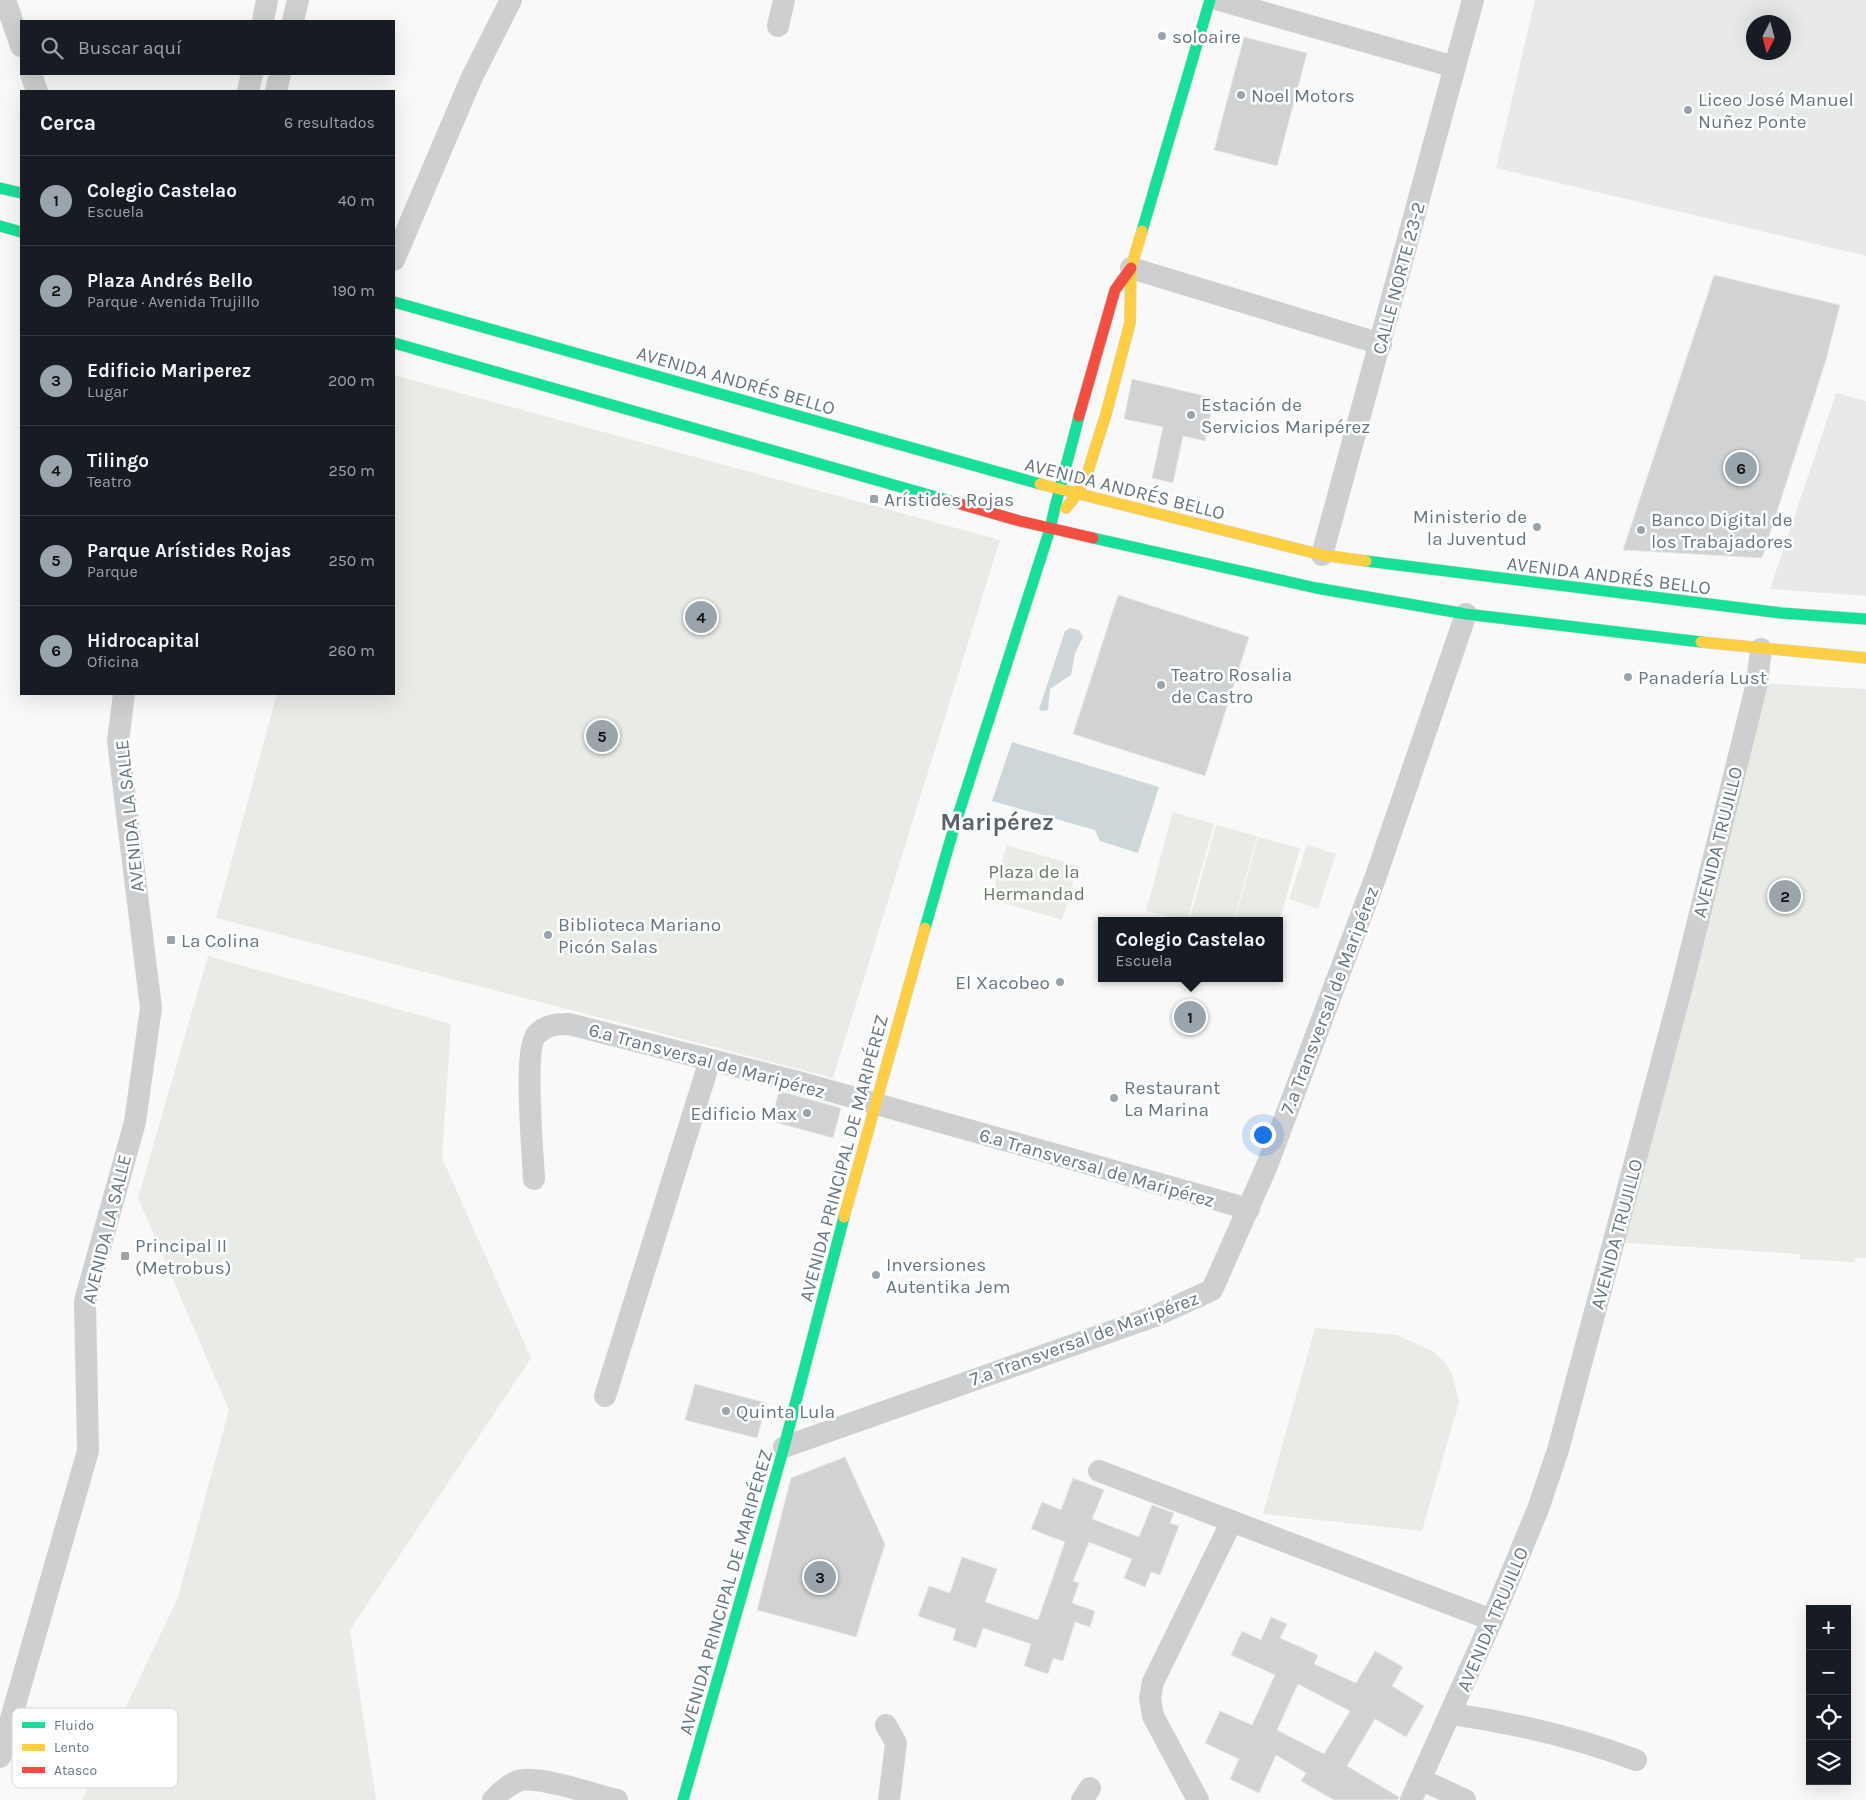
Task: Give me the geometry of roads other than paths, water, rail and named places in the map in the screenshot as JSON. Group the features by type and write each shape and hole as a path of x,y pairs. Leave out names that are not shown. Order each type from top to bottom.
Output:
{"street":[{"path":"5,0 20,43"},
{"path":"263,20 267,0"},
{"path":"292,20 298,0"},
{"path":"395,258 472,77 511,0"},
{"path":"778,26 784,0"},
{"name":"AVENIDA PRINCIPAL DE MARIPÉREZ","path":"1050,528 1077,494 1092,460 1130,323 1130,268 1210,0"},
{"path":"1220,0 1455,67"},
{"name":"CALLE NORTE 23-2","path":"1322,555 1381,344 1473,0"},
{"path":"31,75 37,90"},
{"path":"248,90 252,75"},
{"path":"276,90 280,75"},
{"path":"0,188 20,193"},
{"path":"0,226 20,232"},
{"path":"1130,268 1381,344"},
{"name":"AVENIDA PRINCIPAL DE MARIPÉREZ","path":"683,1800 784,1447 874,1105 953,831 1050,528 1058,490 1067,465 1090,372 1115,290 1130,268"},
{"name":"AVENIDA ANDRÉS BELLO","path":"395,302 1058,490 1322,555 1473,576 1772,612 1866,619"},
{"path":"395,344 1050,528 1316,588 1466,614 1761,649 1866,658"},
{"name":"7.ª Transversal de Maripérez","path":"784,1447 1155,1316 1212,1290 1249,1209 1376,876 1466,614"},
{"name":"AVENIDA TRUJILLO","path":"1411,1800 1422,1780 1492,1620 1538,1509 1558,1450 1682,986 1757,683 1761,649"},
{"name":"AVENIDA LA SALLE","path":"14,1708 88,1451 85,1301 135,1122 151,1008 118,740 124,695"},
{"name":"6.ª Transversal de Maripérez","path":"534,1179 530,1069 532,1049 536,1035 551,1024 569,1024 710,1060 1249,1209"},
{"path":"605,1396 710,1060"},
{"path":"1099,1471 1492,1620"},
{"path":"1198,1800 1153,1716 1150,1698 1153,1682 1232,1521"},
{"path":"1451,1714 1508,1722 1600,1746 1636,1760"},
{"name":"AVENIDA LA SALLE","path":"0,1757 12,1715"},
{"path":"886,1725 896,1743 890,1800"},
{"path":"493,1800 501,1791 519,1781 534,1779 617,1800"},
{"path":"1422,1780 1465,1800"}],"place":[{"name":"soloaire","path":"1162,36"},
{"name":"Noel Motors","path":"1241,95"},
{"name":"Liceo José Manuel Nuñez Ponte","path":"1688,110"},
{"name":"Estación de Servicios Maripérez","path":"1191,415"},
{"name":"Hidrocapital","path":"1741,468"},
{"name":"Arístides Rojas","path":"874,499"},
{"name":"Ministerio de la Juventud","path":"1537,527"},
{"name":"Banco Digital de los Trabajadores","path":"1641,530"},
{"name":"Tilingo","path":"701,617"},
{"name":"Panadería Lust","path":"1628,677"},
{"name":"Teatro Rosalia de Castro","path":"1161,685"},
{"name":"Parque Arístides Rojas","path":"602,736"},
{"name":"Plaza Andrés Bello","path":"1785,896"},
{"name":"Biblioteca Mariano Picón Salas","path":"548,935"},
{"name":"La Colina","path":"171,940"},
{"name":"El Xacobeo","path":"1060,982"},
{"name":"Colegio Castelao","path":"1190,1017"},
{"name":"Restaurant La Marina","path":"1114,1098"},
{"name":"Edificio Max","path":"807,1113"},
{"name":"Principal II (Metrobus)","path":"125,1256"},
{"name":"Inversiones Autentika Jem","path":"876,1275"},
{"name":"Quinta Lula","path":"726,1411"},
{"name":"Edificio Mariperez","path":"820,1577"}],"district":[{"name":"Maripérez","path":"997,822"}],"park label":[{"name":"Plaza de la Hermandad","path":"1034,882"}]}
